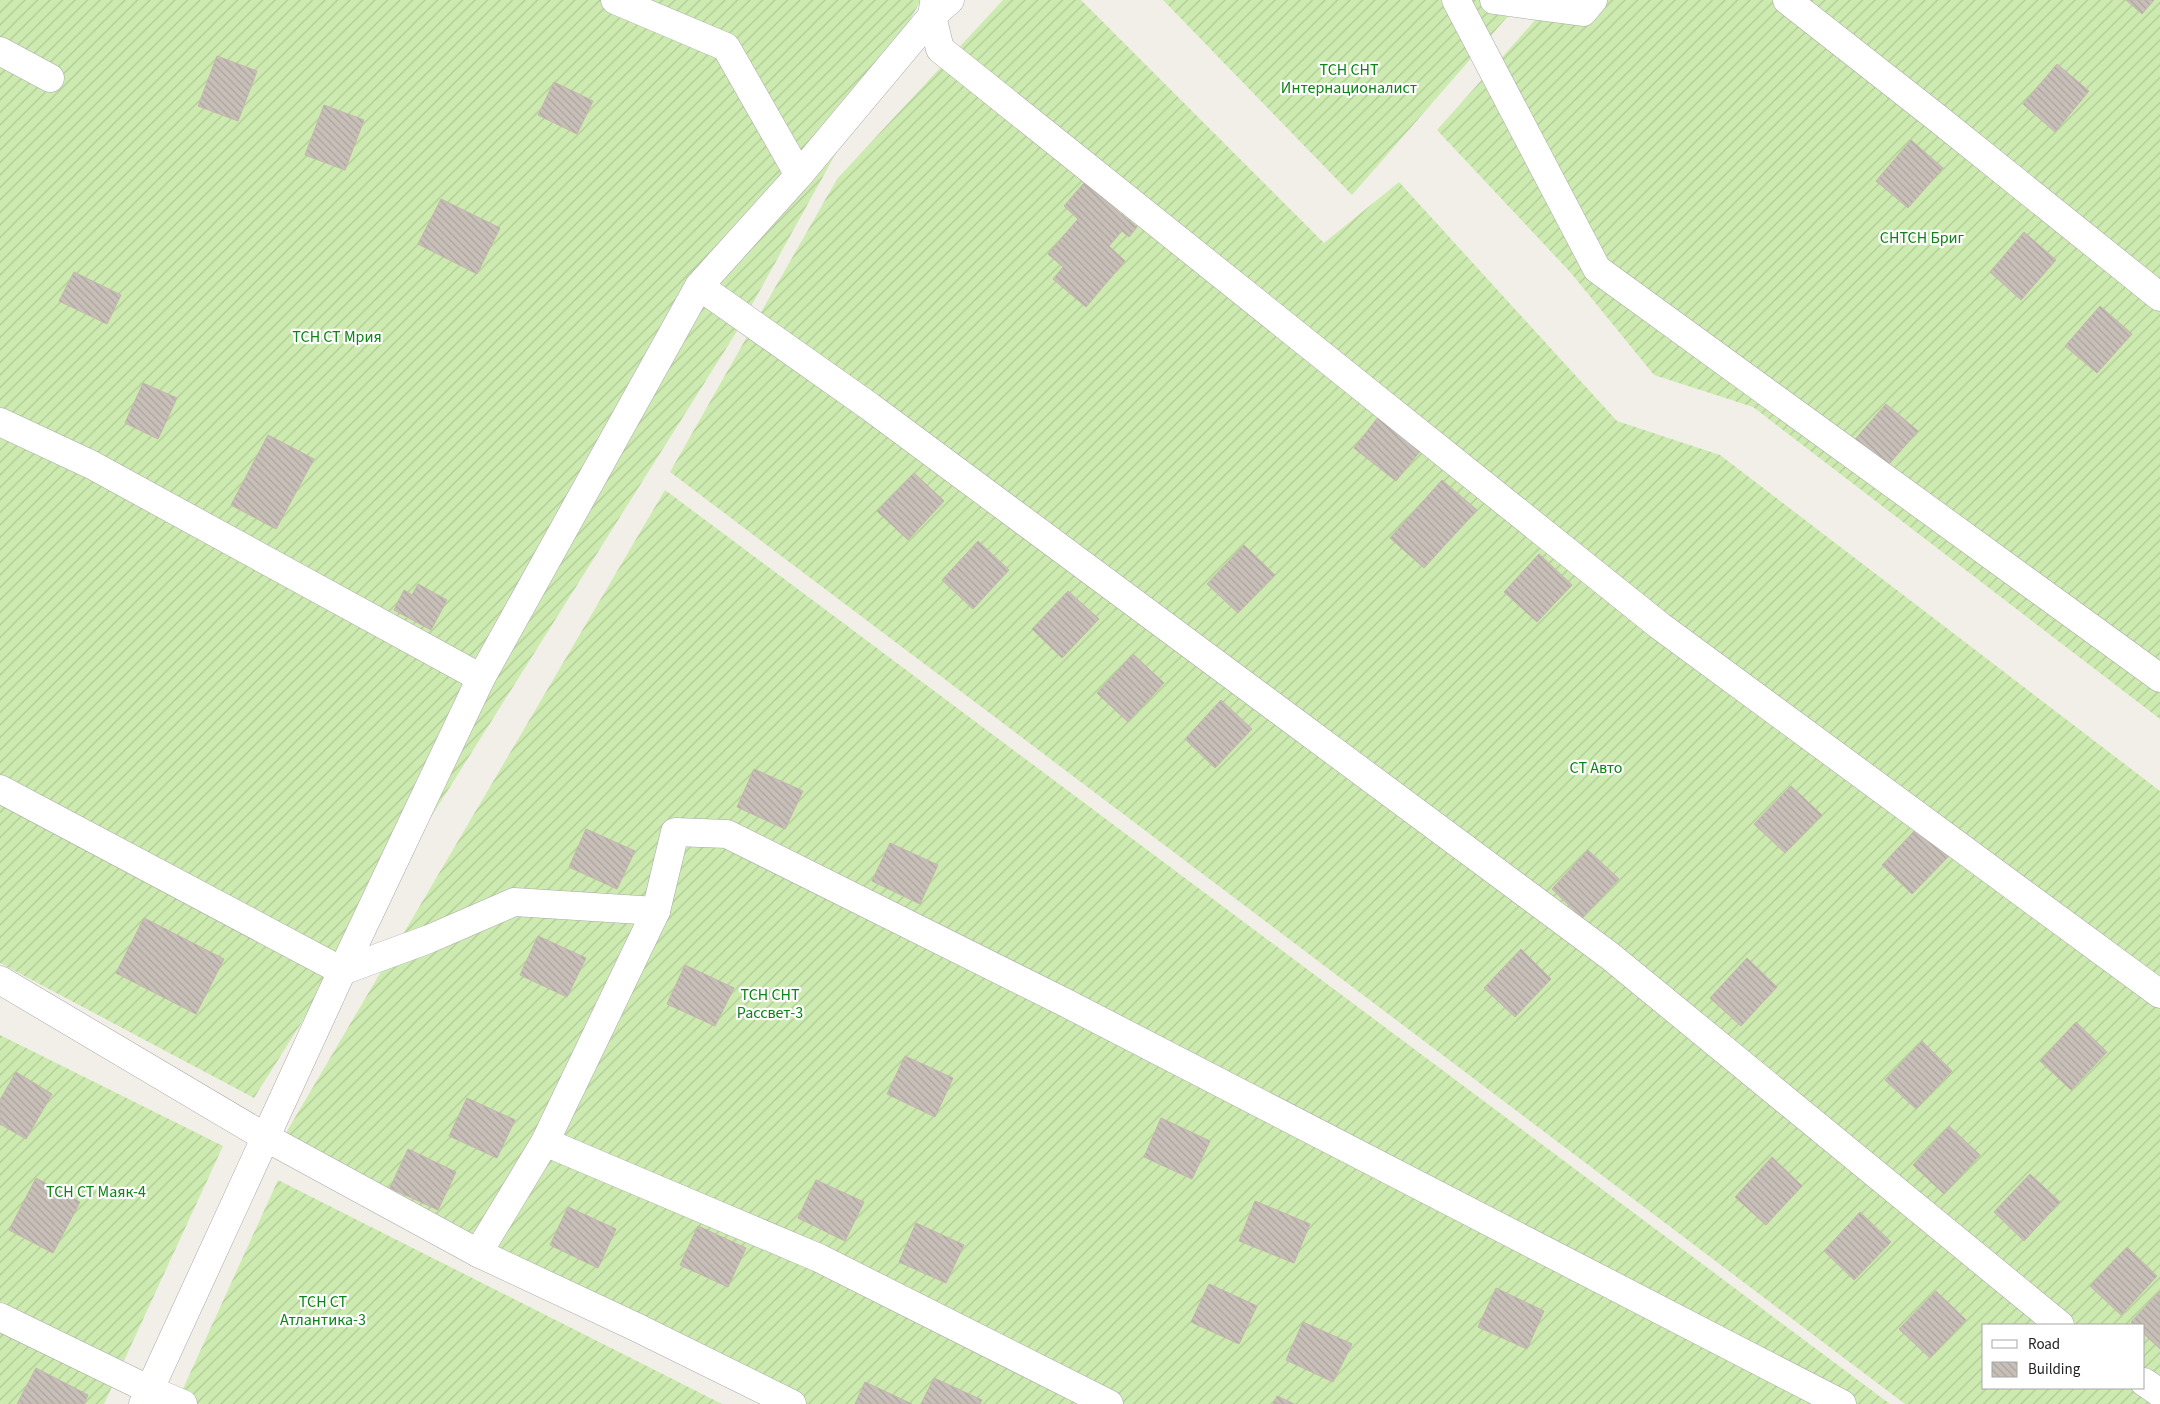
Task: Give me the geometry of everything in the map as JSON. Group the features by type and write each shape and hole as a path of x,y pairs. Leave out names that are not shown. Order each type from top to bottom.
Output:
{"street":[{"path":"615,0 726,47 799,175"},
{"path":"1456,0 1597,269 2160,678"},
{"path":"1494,0 1583,12 1593,0"},
{"path":"1787,0 1936,116 2160,297"},
{"path":"147,1397 265,1137 481,678 699,286 799,175 939,5"},
{"path":"939,5 940,49 1660,626 2160,994"},
{"path":"0,52 50,78"},
{"path":"699,286 877,412 1610,956 2059,1324"},
{"path":"0,422 92,464 481,678"},
{"path":"0,789 342,972 514,902 656,911"},
{"path":"478,1253 545,1142 656,911 675,832 727,834 1074,1008 1842,1404"},
{"path":"0,980 265,1137 478,1253 636,1327 792,1404"},
{"path":"545,1142 819,1258 1109,1404"},
{"path":"0,1317 147,1397 184,1404"},
{"path":"2145,1383 2160,1393"}],"green space":[{"name":"ТСН СТ Мрия","path":"0,0 921,0 739,328 254,1098 0,963"},
{"name":"СТ Авто","path":"1003,0 1081,0 1324,243 1399,182 1617,421 1720,455 2160,791 2160,1404 1905,1404 670,472 837,179"},
{"name":"ТСН СНТ Интернационалист","path":"1163,0 1522,0 1352,195"},
{"name":"СНТСН Бриг","path":"1553,0 2160,0 2160,719 1753,407 1654,375 1571,273 1437,130"},
{"name":"ТСН СНТ Рассвет-3","path":"665,490 1890,1404 789,1404 280,1143"},
{"name":"ТСН СТ Маяк-4","path":"0,1035 223,1146 104,1404 0,1404"},
{"name":"ТСН СТ Атлантика-3","path":"278,1180 722,1404 176,1404"}],"building":[{"path":"2126,0 2154,0 2142,14"},
{"path":"217,56 257,71 238,121 198,106"},
{"path":"2057,64 2089,91 2055,132 2023,104"},
{"path":"554,82 593,101 577,134 538,115"},
{"path":"324,105 364,120 345,170 305,155"},
{"path":"1911,140 1943,168 1908,208 1876,181"},
{"path":"1084,183 1137,227 1129,237 1122,231 1109,246 1125,261 1086,307 1053,279 1063,267 1048,254 1078,219 1064,206"},
{"path":"441,199 500,228 477,274 418,244"},
{"path":"2024,232 2056,260 2021,300 1990,272"},
{"path":"74,272 121,295 107,324 59,301"},
{"path":"2100,306 2132,334 2097,373 2065,346"},
{"path":"143,383 177,398 158,439 125,423"},
{"path":"1886,404 1918,431 1883,471 1851,444"},
{"path":"1379,416 1421,450 1396,481 1354,448"},
{"path":"268,435 314,459 276,529 231,505"},
{"path":"914,473 944,501 908,540 877,511"},
{"path":"1442,480 1477,510 1424,568 1390,538"},
{"path":"978,541 1009,570 973,609 942,580"},
{"path":"1244,545 1275,575 1238,613 1207,584"},
{"path":"1539,554 1572,585 1537,622 1504,592"},
{"path":"418,584 447,600 431,630 394,610 404,590 412,595"},
{"path":"1068,591 1099,619 1062,658 1032,629"},
{"path":"1133,654 1164,683 1128,722 1097,693"},
{"path":"1221,700 1252,729 1215,768 1185,739"},
{"path":"754,769 803,791 785,829 737,807"},
{"path":"1791,786 1822,815 1785,853 1754,824"},
{"path":"1918,827 1949,856 1912,894 1882,865"},
{"path":"586,829 635,851 617,889 569,867"},
{"path":"890,843 938,865 920,904 872,881"},
{"path":"1588,850 1619,879 1582,918 1552,889"},
{"path":"144,918 224,959 196,1014 116,973"},
{"path":"538,936 586,958 567,997 520,975"},
{"path":"1521,949 1551,979 1515,1017 1484,988"},
{"path":"1747,958 1777,987 1741,1026 1710,998"},
{"path":"685,965 734,988 715,1026 667,1004"},
{"path":"2076,1022 2107,1052 2071,1090 2040,1061"},
{"path":"1922,1041 1952,1071 1916,1109 1885,1080"},
{"path":"905,1056 953,1078 935,1117 887,1094"},
{"path":"16,1072 52,1094 26,1139 0,1124 0,1100"},
{"path":"467,1098 515,1120 497,1158 449,1136"},
{"path":"1161,1118 1210,1141 1192,1179 1144,1157"},
{"path":"1949,1126 1980,1155 1944,1194 1913,1165"},
{"path":"408,1149 456,1172 438,1210 390,1188"},
{"path":"1772,1157 1802,1186 1766,1225 1735,1197"},
{"path":"2030,1174 2060,1202 2024,1241 1994,1212"},
{"path":"36,1178 80,1202 53,1253 9,1230"},
{"path":"816,1180 864,1202 845,1241 798,1218"},
{"path":"1255,1201 1310,1224 1294,1263 1239,1241"},
{"path":"568,1207 616,1229 598,1268 550,1245"},
{"path":"1860,1212 1891,1242 1854,1280 1824,1251"},
{"path":"916,1223 964,1245 946,1283 899,1262"},
{"path":"698,1226 746,1248 728,1287 680,1265"},
{"path":"2127,1247 2157,1276 2121,1315 2090,1286"},
{"path":"1209,1284 1257,1306 1239,1344 1191,1322"},
{"path":"1496,1288 1544,1311 1527,1349 1478,1327"},
{"path":"1936,1291 1966,1320 1930,1358 1899,1329"},
{"path":"2160,1291 2160,1349 2145,1335 2145,1324 2134,1324 2131,1322"},
{"path":"1303,1322 1352,1344 1333,1382 1286,1360"},
{"path":"36,1368 88,1395 84,1404 17,1404"},
{"path":"934,1378 982,1400 980,1404 921,1404"},
{"path":"865,1382 878,1388 912,1404 855,1404"},
{"path":"1277,1396 1290,1402 1294,1404 1273,1404"}]}
